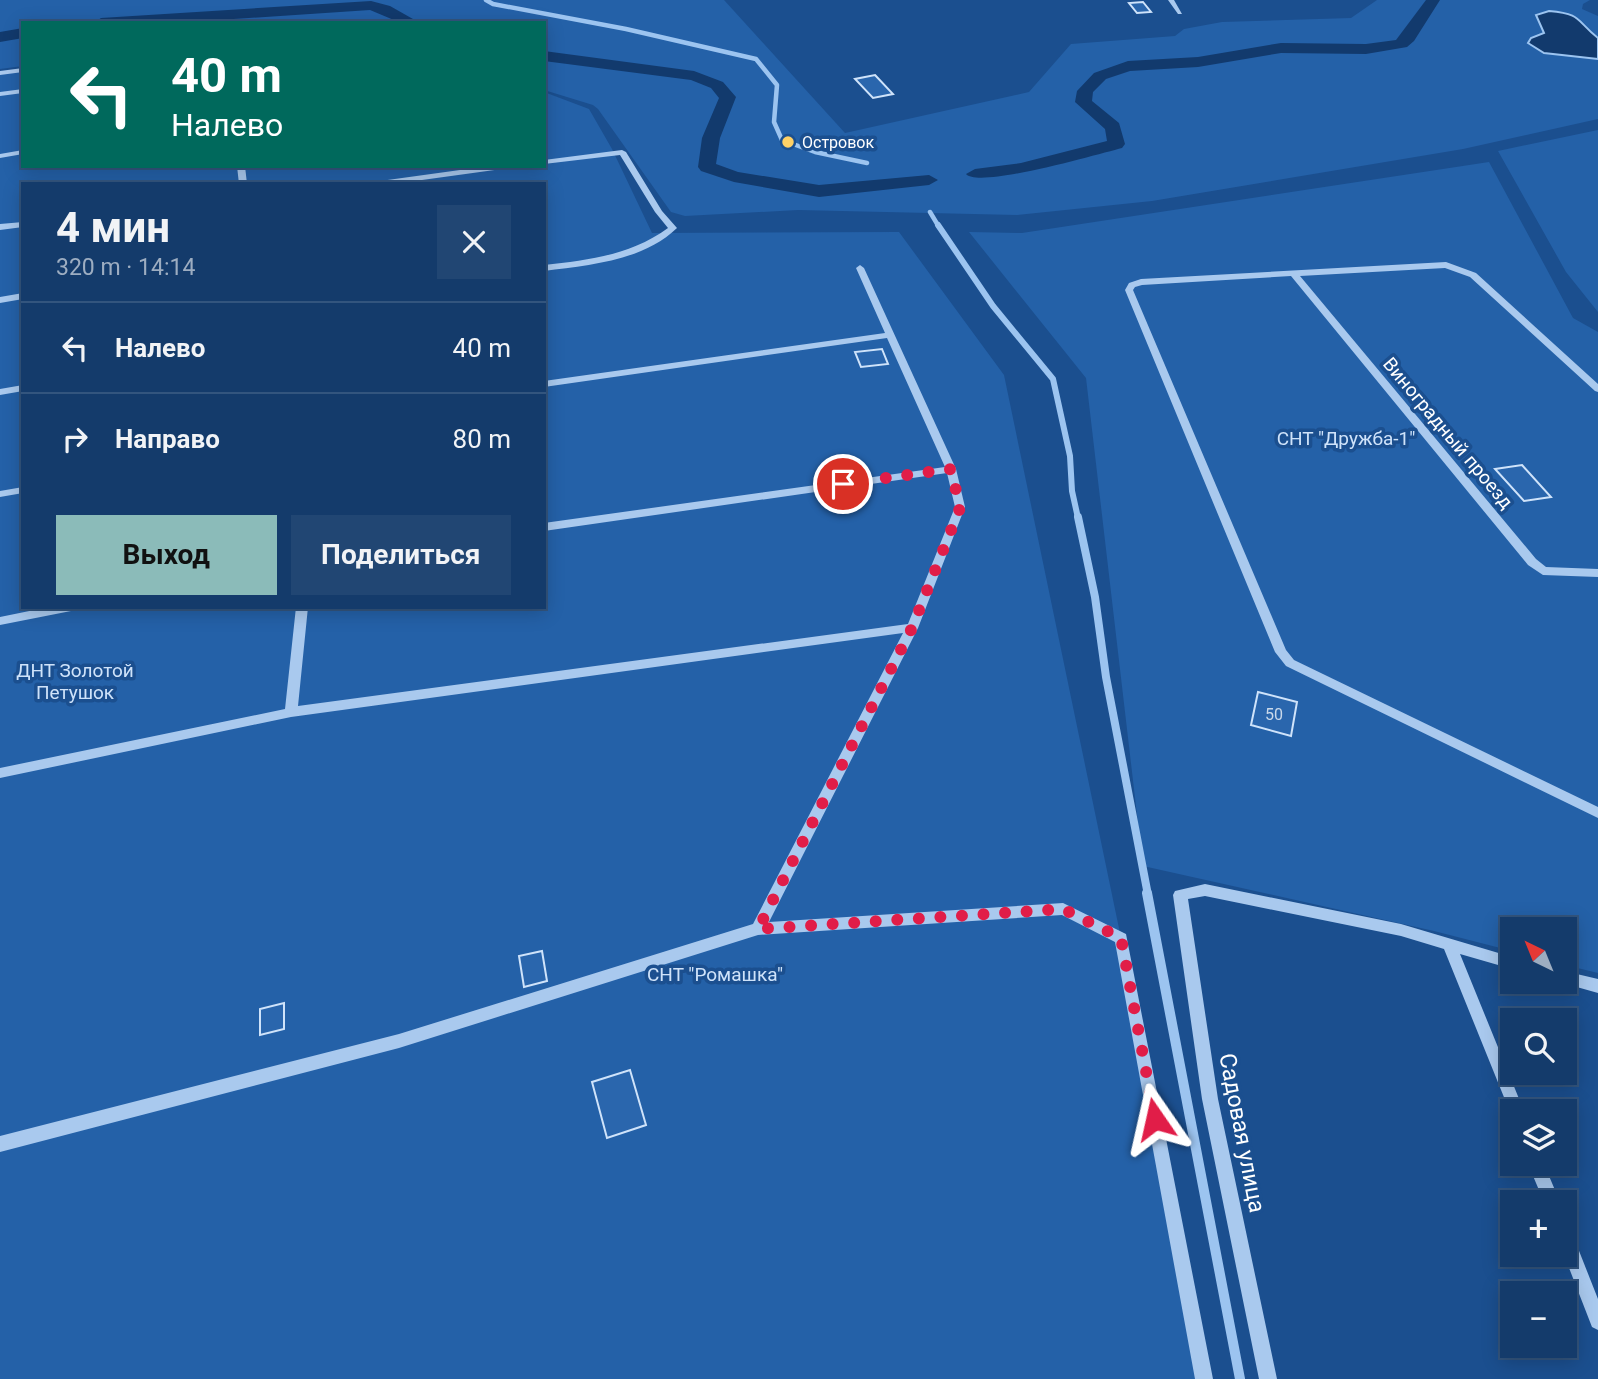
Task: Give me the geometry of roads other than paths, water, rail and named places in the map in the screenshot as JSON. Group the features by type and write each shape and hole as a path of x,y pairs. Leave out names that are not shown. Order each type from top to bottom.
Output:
{"street":[{"path":"1171,0 1180,13"},
{"path":"0,73 21,70"},
{"path":"0,94 21,91"},
{"path":"0,156 21,152"},
{"path":"546,162 622,152 659,212 673,228 659,240 627,255 546,268"},
{"path":"388,182 494,168"},
{"path":"0,227 21,224"},
{"path":"1598,389 1474,275 1446,265 1141,282 1132,285 1129,290 1280,652 1290,663 1308,674 1598,813"},
{"path":"758,929 912,628 960,508 951,469 860,268"},
{"name":"Виноградный проезд","path":"1293,273 1532,562 1543,571 1598,573"},
{"path":"0,300 21,296"},
{"path":"546,384 889,335"},
{"path":"0,392 21,388"},
{"path":"546,527 951,469"},
{"path":"0,494 21,490"},
{"path":"0,621 61,609"},
{"path":"291,712 302,609"},
{"path":"0,774 291,712 912,628"},
{"name":"Садовая улица","path":"1268,1379 1210,1100 1180,895 1205,890 1401,930 1450,946"},
{"path":"0,1144 398,1041 758,929 1063,909 1121,938 1204,1379"},
{"path":"1450,946 1500,960"},
{"path":"1450,946 1511,1099"},
{"path":"1577,980 1598,986"},
{"path":"1577,1267 1598,1321"}],"waterway":[{"path":"486,0 493,4 626,29 756,59 777,85 774,122 782,140 815,152 867,163"},
{"path":"975,174 1021,168 1116,144 1113,127 1083,102 1085,91 1100,76 1128,66 1198,62 1281,48 1366,49 1401,44 1408,38 1433,0"},
{"path":"131,21 371,5 409,21"},
{"path":"0,37 21,33"},
{"path":"546,56 694,76 717,85 728,97 711,138 707,167 734,177 819,191 929,180"},
{"path":"930,212 939,227"},
{"path":"938,225 993,306 1053,379 1070,456 1072,491 1078,518"},
{"path":"1078,517 1095,597 1106,677 1148,895"},
{"path":"1147,893 1240,1379"}],"place":[{"name":"Островок","path":"788,142"}],"park label":[{"name":"СНТ \"Дружба-1\"","path":"1346,438"},
{"name":"ДНТ Золотой Петушок","path":"75,681"},
{"name":"СНТ \"Ромашка\"","path":"715,974"}]}
